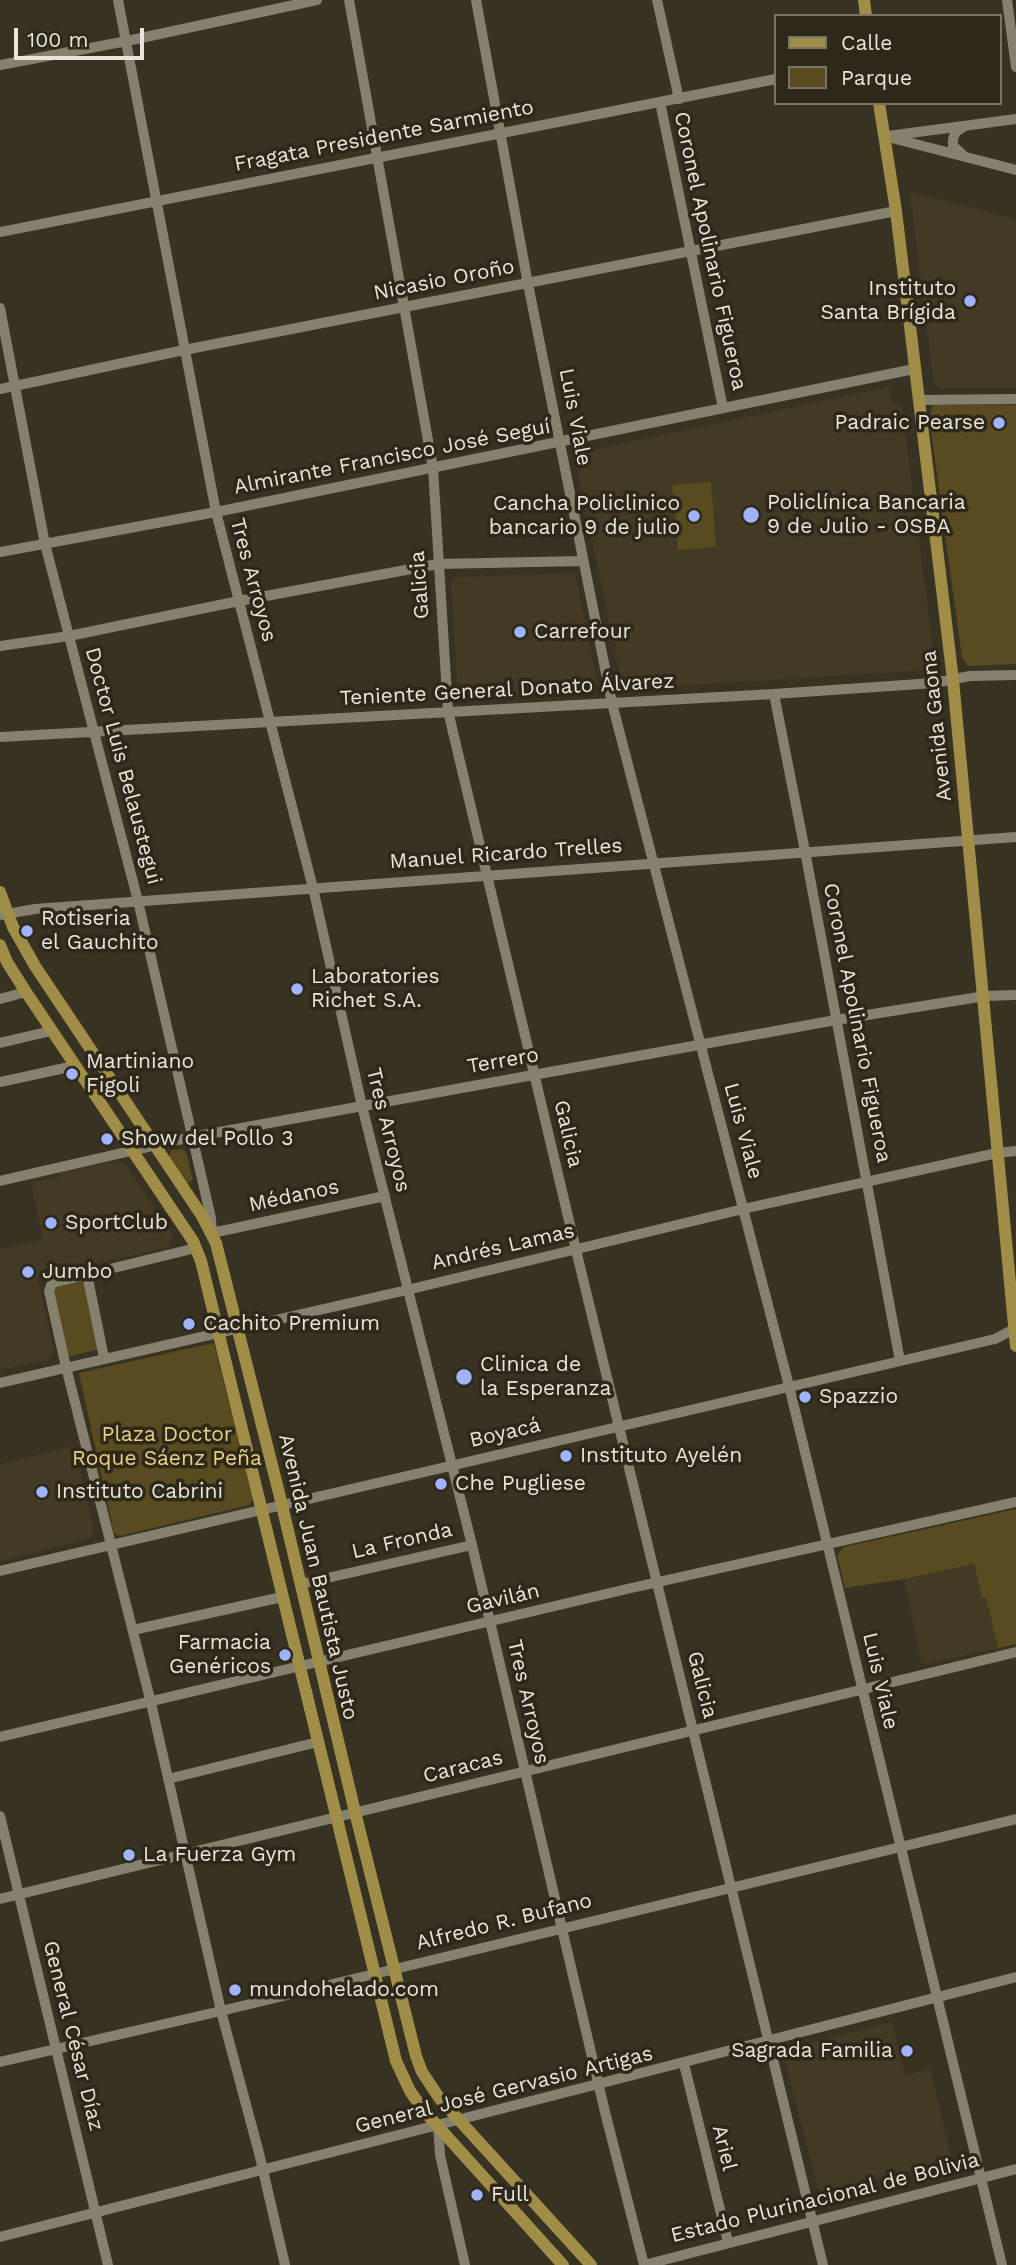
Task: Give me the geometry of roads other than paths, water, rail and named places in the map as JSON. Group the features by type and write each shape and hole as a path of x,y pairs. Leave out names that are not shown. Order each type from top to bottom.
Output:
{"main road":[{"name":"Avenida Gaona","path":"879,105 896,211 953,680 1016,1346"},
{"name":"Avenida Juan Bautista Justo","path":"0,892 4,914 35,966 212,1233 282,1505 393,1969 422,2072 440,2098 591,2265"},
{"name":"Avenida Juan Bautista Justo","path":"0,945 7,962 51,1031 196,1248 338,1816 396,2061 402,2076 418,2103 563,2265"}],"street":[{"name":"Tres Arroyos","path":"118,0 216,512 313,888 362,1106 472,1545 524,1772 644,2265"},
{"path":"0,65 317,0"},
{"name":"Galicia","path":"349,0 433,468 448,711 767,2042 823,2265"},
{"name":"Luis Viale","path":"476,0 528,284 612,703 789,1386 1002,2265"},
{"name":"Coronel Apolinario Figueroa","path":"657,0 679,99"},
{"path":"1007,0 1009,31 1016,66"},
{"name":"Fragata Presidente Sarmiento","path":"0,232 774,79"},
{"name":"Coronel Apolinario Figueroa","path":"660,102 723,408"},
{"path":"884,136 1016,119"},
{"path":"962,155 953,146 952,139 954,134 964,127"},
{"path":"884,136 1016,170"},
{"name":"Nicasio Oroño","path":"0,389 184,350 896,211"},
{"name":"Doctor Luis Belaustegui","path":"0,308 45,544 138,901 211,1218 212,1233"},
{"name":"Almirante Francisco José Seguí","path":"0,552 561,443 914,369"},
{"path":"918,400 1016,399"},
{"path":"0,646 69,636 438,564 583,561"},
{"name":"Teniente General Donato Álvarez","path":"0,737 774,694 934,683 970,676 1016,675"},
{"name":"Coronel Apolinario Figueroa","path":"774,694 900,1361"},
{"name":"Manuel Ricardo Trelles","path":"4,914 138,901 1016,837"},
{"path":"0,999 26,992"},
{"name":"Terrero","path":"0,1181 192,1137 836,1020 985,996 1016,995"},
{"path":"0,1043 51,1031"},
{"path":"0,1082 74,1066"},
{"name":"Andrés Lamas","path":"0,1383 407,1290 743,1209 1016,1151"},
{"name":"Médanos","path":"212,1233 385,1196"},
{"path":"196,1248 52,1283 49,1291 151,1703 221,2011 264,2171 285,2265"},
{"path":"87,1274 104,1358"},
{"name":"Boyacá","path":"0,1572 995,1339 1015,1329"},
{"name":"Gavilán","path":"0,1737 1016,1502"},
{"name":"La Fronda","path":"301,1584 472,1545"},
{"path":"133,1630 282,1597"},
{"name":"Caracas","path":"0,1899 1016,1652"},
{"path":"168,1779 318,1742"},
{"name":"General César Díaz","path":"0,1818 108,2265"},
{"name":"Alfredo R. Bufano","path":"0,2062 1016,1819"},
{"name":"General José Gervasio Artigas","path":"0,2237 1016,1977"},
{"name":"Ariel","path":"684,2064 728,2242"},
{"path":"438,2126 440,2155 466,2265"},
{"name":"Estado Plurinacional de Bolivia","path":"644,2265 1016,2169"}],"place":[{"name":"Instituto Santa Brígida","path":"970,301"},
{"name":"Padraic Pearse","path":"999,423"},
{"name":"Policlínica Bancaria 9 de Julio - OSBA","path":"751,515"},
{"name":"Cancha Policlinico bancario 9 de julio","path":"694,516"},
{"name":"Carrefour","path":"520,632"},
{"name":"Rotiseria el Gauchito","path":"27,931"},
{"name":"Laboratories Richet S.A.","path":"297,989"},
{"name":"Martiniano Figoli","path":"72,1074"},
{"name":"Show del Pollo 3","path":"107,1139"},
{"name":"SportClub","path":"51,1223"},
{"name":"Jumbo","path":"28,1272"},
{"name":"Cachito Premium","path":"189,1324"},
{"name":"Clinica de la Esperanza","path":"464,1377"},
{"name":"Spazzio","path":"805,1397"},
{"name":"Instituto Ayelén","path":"566,1456"},
{"name":"Che Pugliese","path":"441,1484"},
{"name":"Instituto Cabrini","path":"42,1492"},
{"name":"Farmacia Genéricos","path":"285,1655"},
{"name":"La Fuerza Gym","path":"129,1855"},
{"name":"mundohelado.com","path":"235,1990"},
{"name":"Sagrada Familia","path":"907,2051"},
{"name":"Full","path":"477,2195"}],"park label":[{"name":"Plaza Doctor Roque Sáenz Peña","path":"167,1447"}]}
